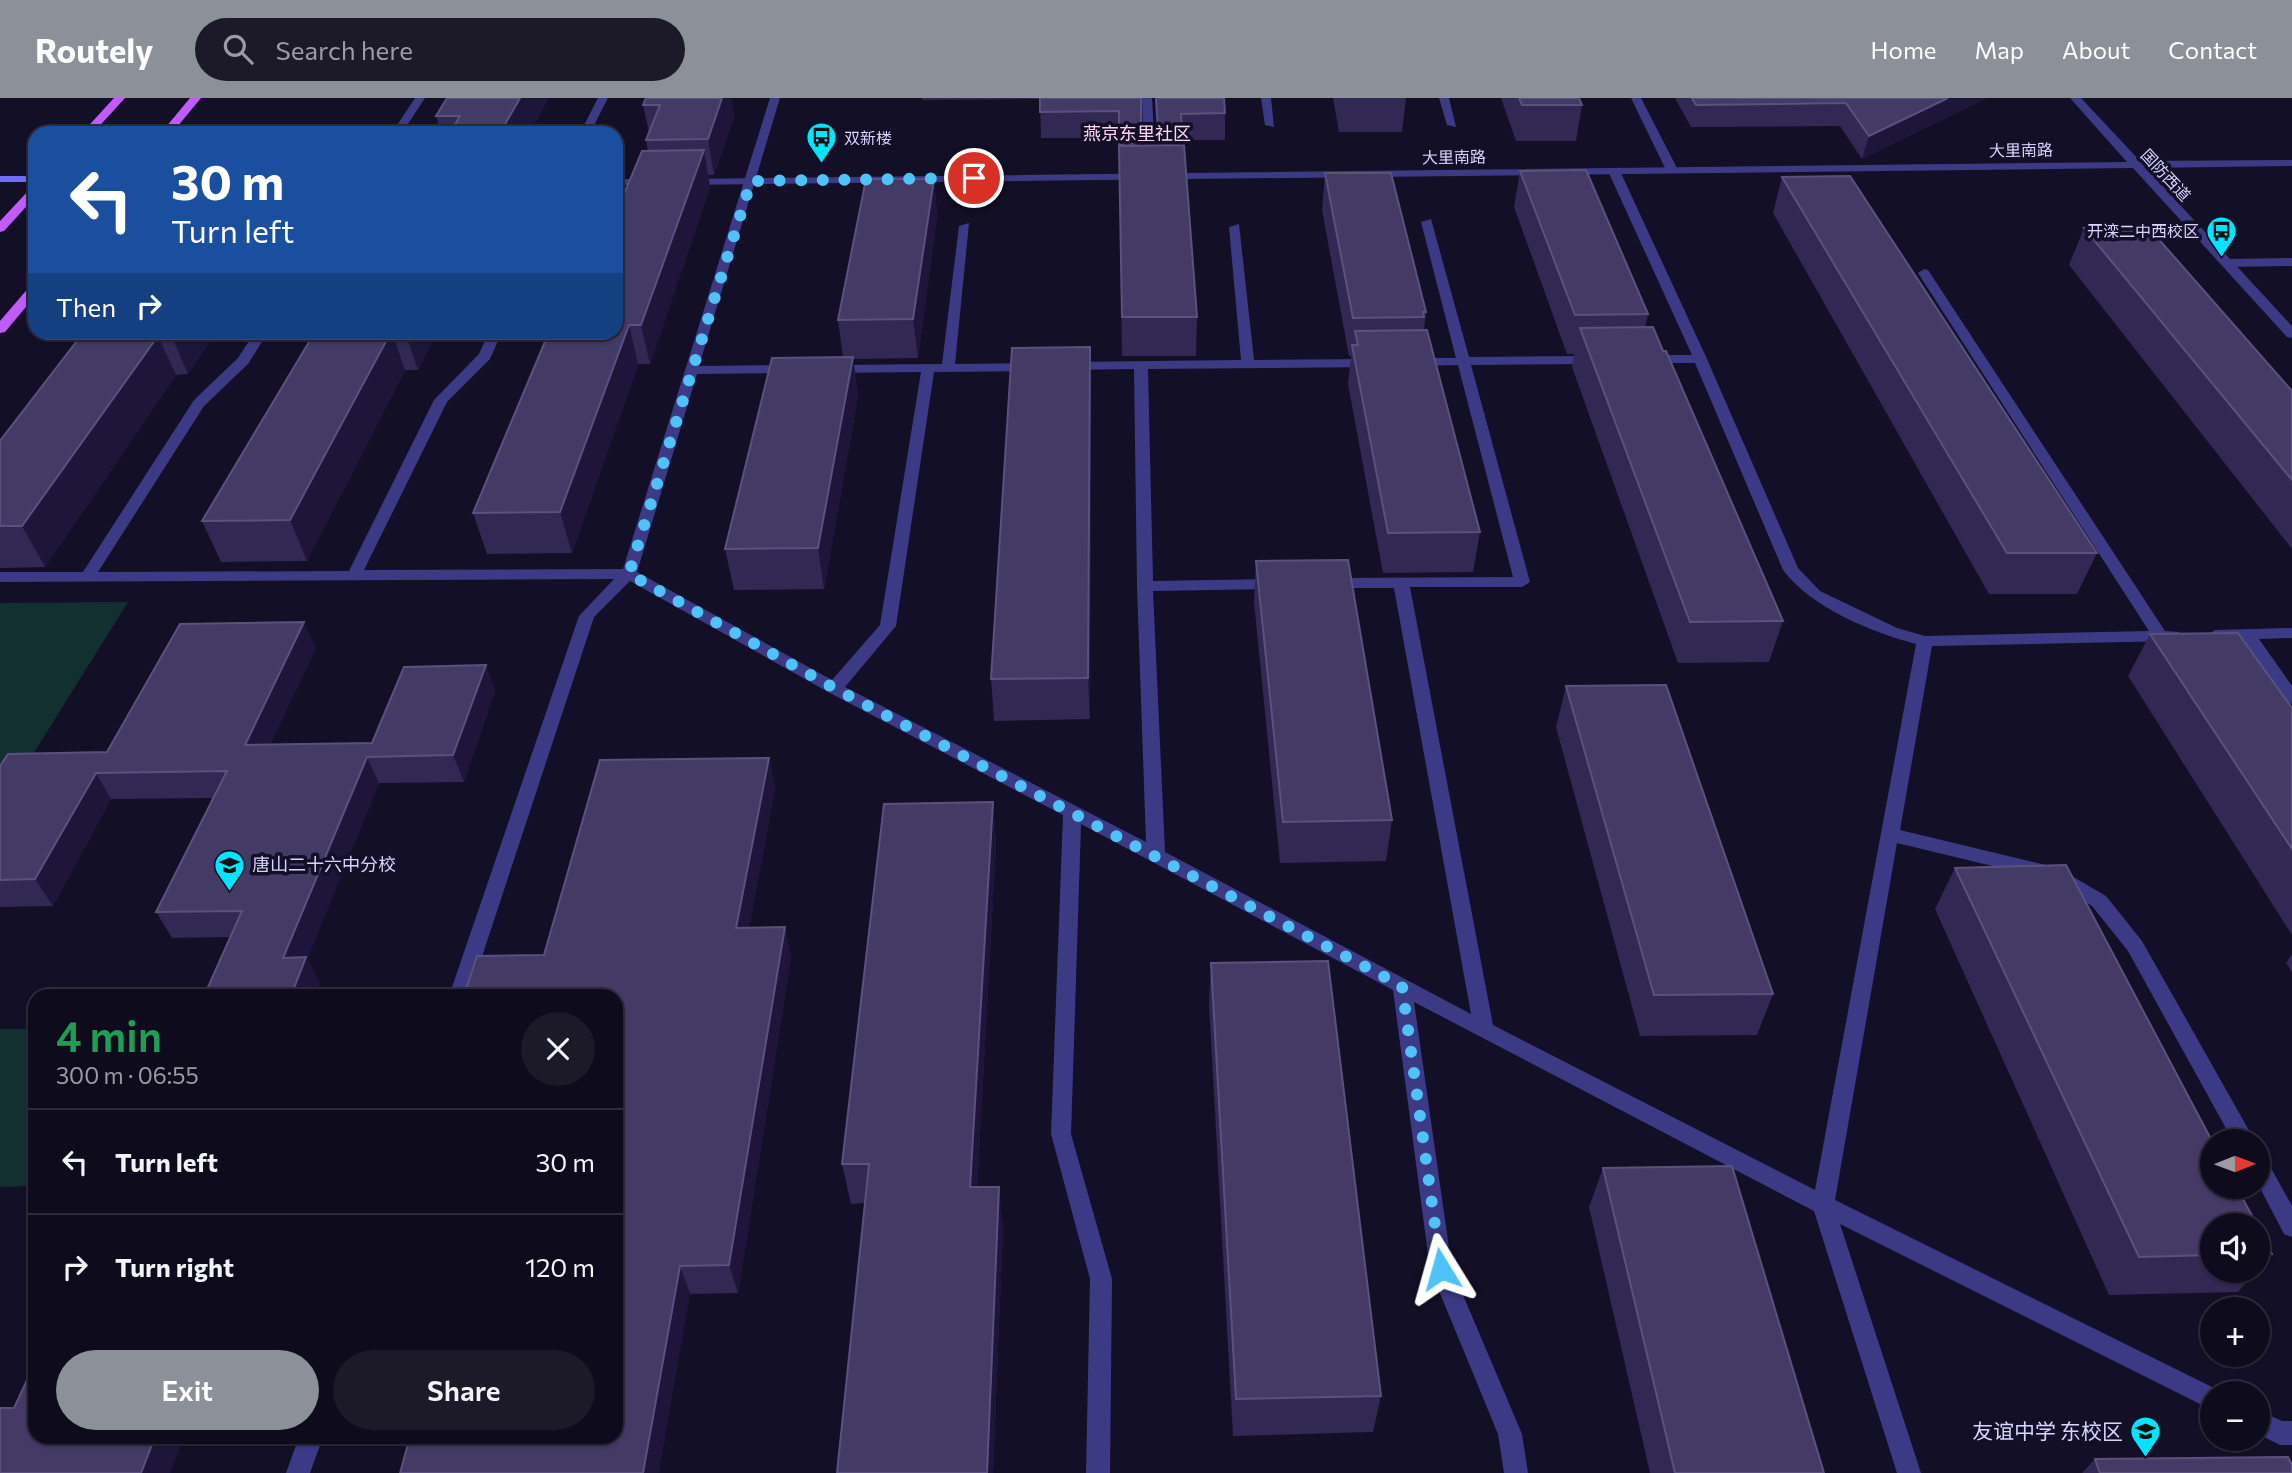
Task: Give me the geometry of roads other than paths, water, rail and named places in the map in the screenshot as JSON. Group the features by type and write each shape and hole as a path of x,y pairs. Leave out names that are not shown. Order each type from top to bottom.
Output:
{"main road":[{"path":"94,126 120,98"},
{"path":"172,126 196,98"},
{"path":"0,179 28,179"},
{"path":"0,228 28,198"},
{"path":"0,329 28,296"}],"street":[{"path":"402,126 420,98"},
{"path":"589,126 603,98"},
{"path":"461,989 587,616 604,596 629,574 775,98"},
{"path":"1147,98 1150,171"},
{"path":"1266,98 1270,125"},
{"path":"1444,98 1452,125"},
{"path":"1636,98 1672,170"},
{"name":"国防西道","path":"2075,98 2292,334"},
{"name":"大里南路","path":"623,183 2292,163"},
{"path":"1614,171 1700,359 1791,570 1814,594 1891,632 1925,642 2292,633"},
{"path":"1320,584 1522,582 1427,222"},
{"path":"948,368 965,226"},
{"path":"1235,227 1248,364"},
{"path":"2226,263 2292,262"},
{"path":"1924,273 2160,636"},
{"path":"88,576 199,403 243,361 257,340"},
{"path":"354,575 441,400 485,356 492,340"},
{"path":"1631,360 1700,359"},
{"path":"692,370 1603,360"},
{"path":"1141,365 1145,586 1156,855"},
{"path":"834,688 888,626 928,368"},
{"path":"0,577 629,574 834,688 1485,1030 1823,1205 2200,1393"},
{"path":"1401,582 1485,1030"},
{"path":"1145,586 1293,584"},
{"path":"2246,634 2292,698"},
{"path":"1909,1473 1823,1205 1925,642"},
{"path":"1072,811 1062,1134 1101,1279 1098,1473"},
{"path":"1891,835 2052,873 2099,901 2135,946 2237,1129"},
{"path":"1402,986 1441,1269 1510,1434 1516,1473"},
{"path":"2270,1187 2292,1227"},
{"path":"2270,1428 2280,1433 2292,1433"},
{"path":"298,1473 308,1444"}],"place":[{"name":"双新楼","path":"821,165"},
{"name":"开滦二中西校区","path":"2222,258"},
{"name":"唐山二十六中分校","path":"229,892"},
{"name":"友谊中学 东校区","path":"2146,1459"}],"district":[{"name":"燕京东里社区","path":"1137,134"}]}
